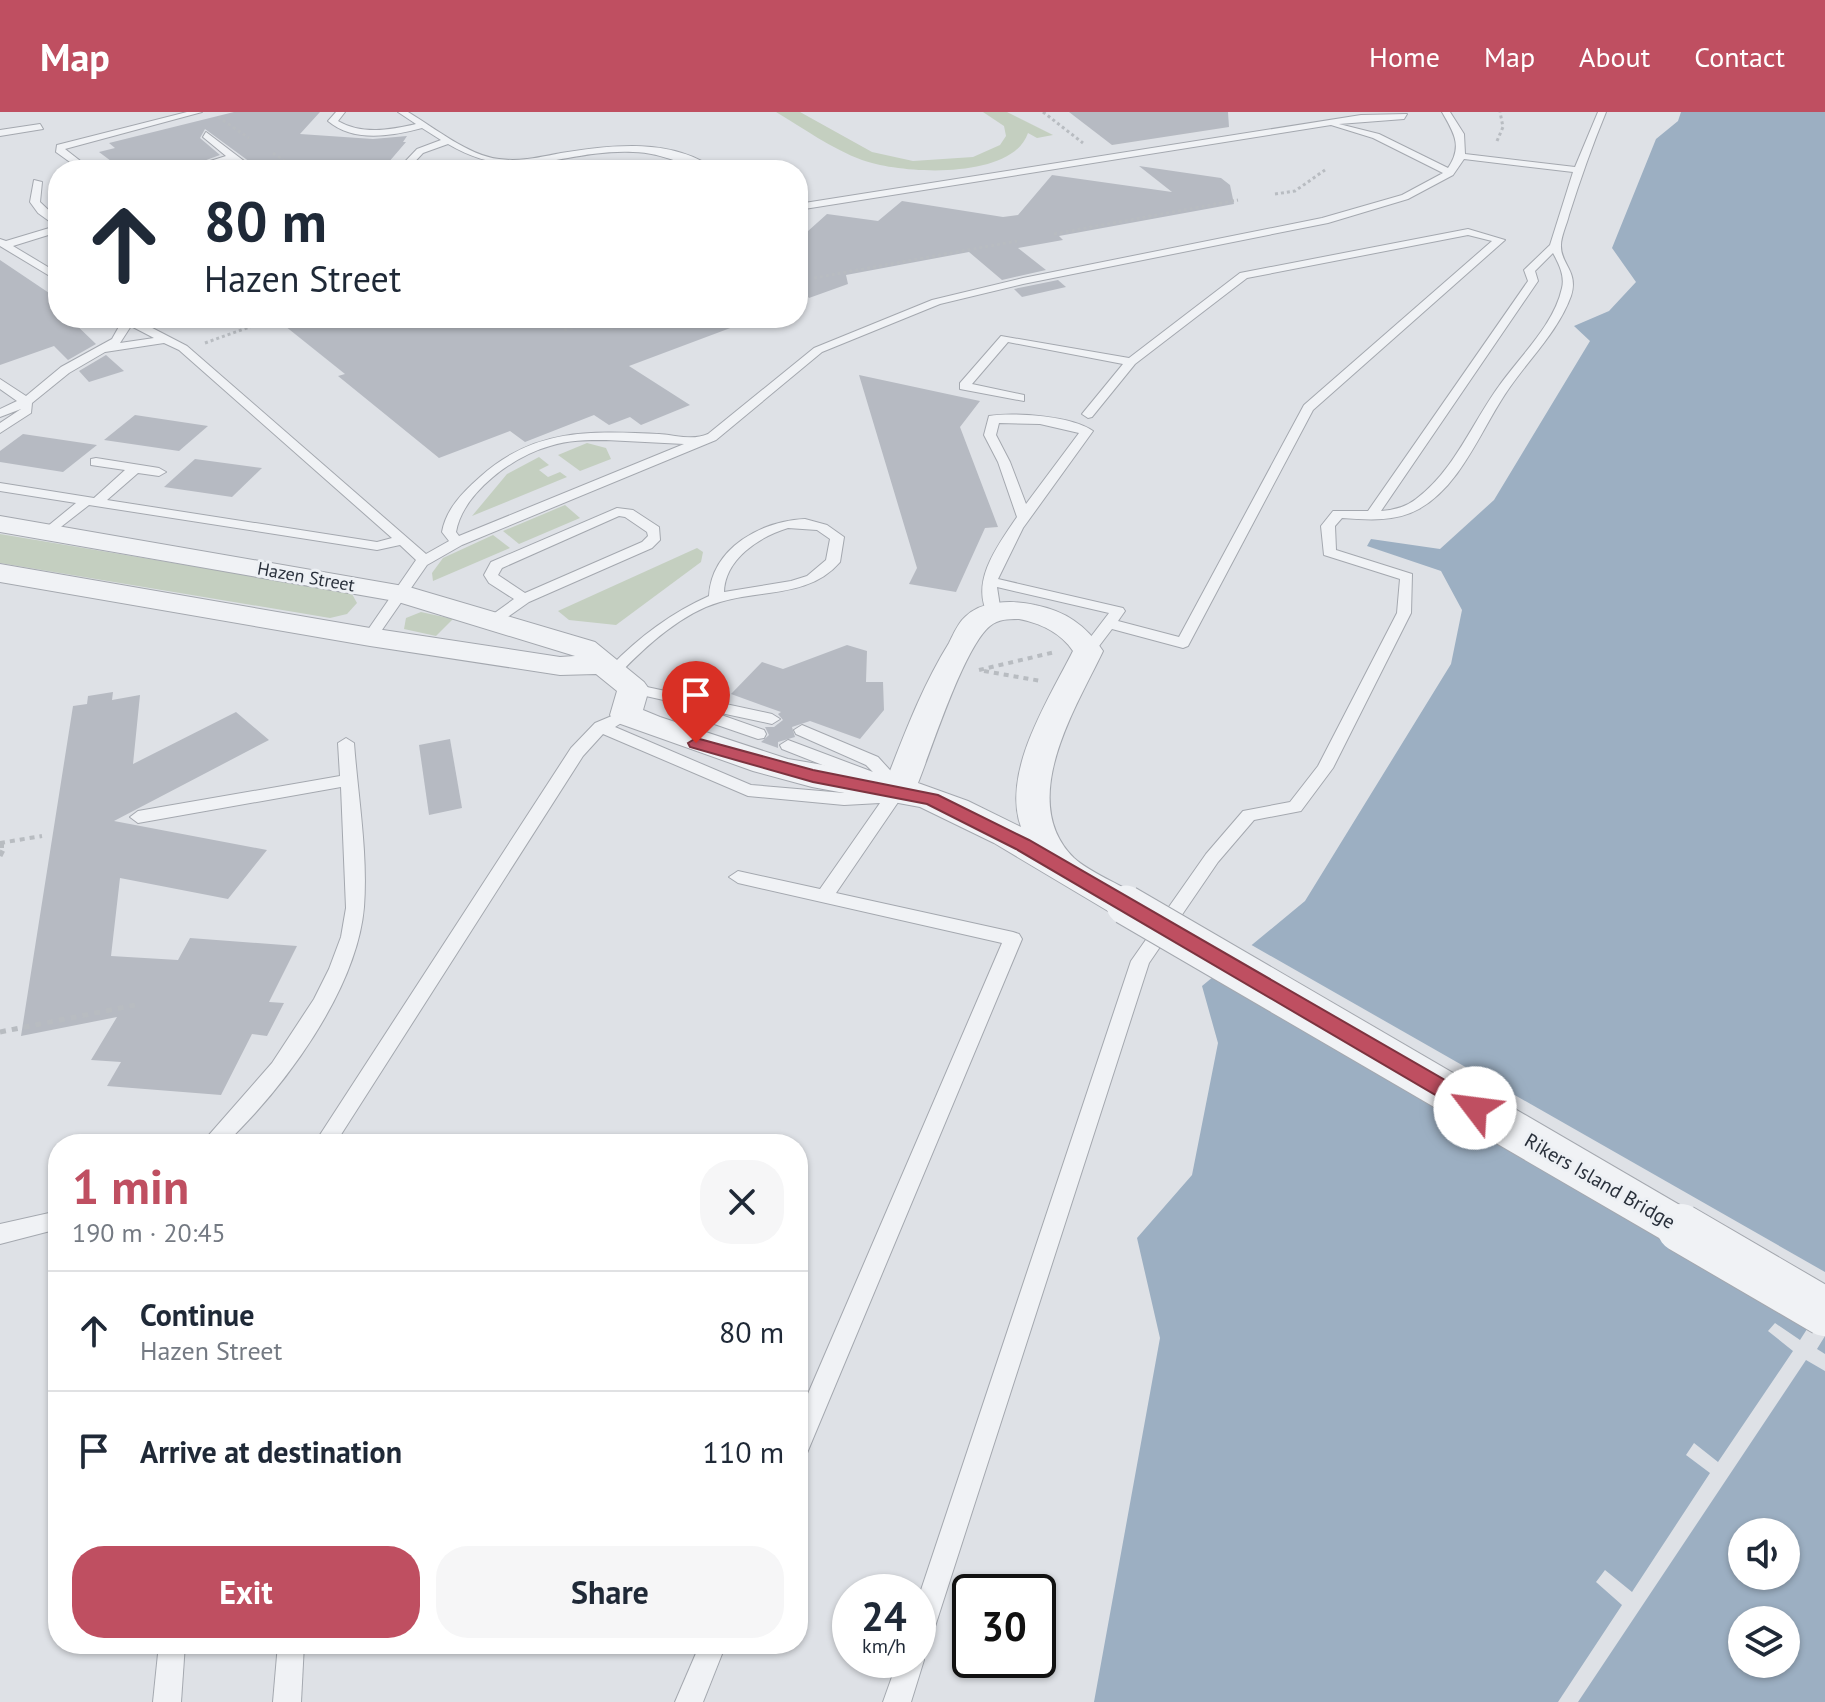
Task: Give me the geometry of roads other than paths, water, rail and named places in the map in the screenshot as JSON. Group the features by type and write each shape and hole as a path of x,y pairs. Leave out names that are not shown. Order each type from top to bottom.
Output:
{"street":[{"name":"Hazen Street","path":"0,524 399,593 584,648 615,693"},
{"name":"Hazen Street","path":"0,573 370,637 560,666 615,693 696,743 783,768 896,794 932,799 1126,905"},
{"path":"896,794 943,678 975,623 981,617 994,613 1031,612 1052,618 1085,643 1088,651 1036,766 1033,790 1036,821 1062,868"},
{"name":"Rikers Island Bridge","path":"1126,905 1825,1312"}],"lane":[{"path":"73,160 61,152 60,147 169,115 198,112"},
{"path":"341,112 332,121 352,129 384,132 425,125"},
{"path":"402,112 488,160 540,160 633,147 656,148 683,160"},
{"path":"370,637 425,560 628,453 697,443 712,437 818,350 936,302 1023,281 1324,221 1405,197 1450,173 1461,156 1459,134 1446,112"},
{"path":"1372,515 1533,281 1529,270 1555,246 1578,170 1602,112"},
{"path":"808,205 1361,118 1404,116"},
{"path":"1325,124 1376,136 1450,173"},
{"path":"0,133 40,127"},
{"path":"206,135 237,160"},
{"path":"411,160 420,151 451,140"},
{"path":"1461,156 1578,170"},
{"path":"222,160 233,157"},
{"path":"37,182 32,197 34,204 48,217"},
{"path":"2,244 48,229"},
{"path":"1088,414 1131,362 1244,275 1468,232 1500,240 1308,408 1183,643 1111,624"},
{"path":"2,244 48,272"},
{"path":"936,1584 1140,961 1212,858 1249,815 1295,807 1325,768 1404,613 1407,577 1329,552 1328,526 1338,514 1390,515 1419,503 1448,473 1554,316 1568,285 1555,246"},
{"path":"0,413 26,402 65,370 116,341 124,328"},
{"path":"146,328 186,350 425,560"},
{"path":"1020,398 964,386 1005,338 1131,362"},
{"path":"102,350 166,340"},
{"path":"0,383 26,402 27,410 0,429"},
{"path":"994,613 989,603 990,581 1000,556 1087,431 1020,417 993,419 990,435 1004,462 1024,519"},
{"path":"457,542 449,532 450,520 459,506 509,459 562,437 628,453 697,443"},
{"path":"96,462 159,472"},
{"path":"48,533 135,468"},
{"path":"0,487 377,546 386,546 401,539"},
{"path":"494,620 524,599 647,545 655,537 654,530 628,513 617,512 496,565 491,575 494,580 524,599"},
{"path":"330,1134 615,693 633,650 691,609 716,598 812,579 833,562 837,537 826,528 804,523 780,525 757,535 733,558 718,580 716,598"},
{"path":"990,581 1118,611 1088,651"},
{"path":"615,693 772,719"},
{"path":"615,693 758,734"},
{"path":"802,730 872,761 896,794"},
{"path":"221,1134 269,1084 326,992 344,953 355,910 346,743"},
{"path":"788,745 896,794"},
{"path":"138,817 348,780"},
{"path":"825,895 896,794"},
{"path":"738,877 1013,939 808,1421"},
{"path":"0,1234 48,1222"},
{"path":"167,1702 171,1654"},
{"path":"287,1702 290,1654"},
{"path":"689,1702 709,1654"},
{"path":"897,1702 905,1678"}],"water":[{"path":"1681,112 1825,112 1825,1702 1094,1702 1160,1338 1137,1238 1192,1175 1218,1043 1202,986 1305,901 1451,664 1462,610 1441,571 1367,546 1371,539 1440,549 1494,500 1590,341 1574,326 1609,311 1636,282 1612,248 1656,139 1678,121"}]}
